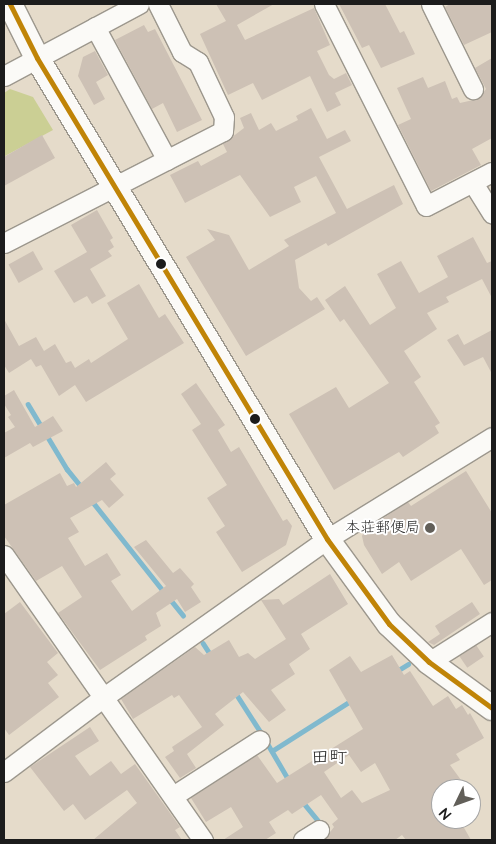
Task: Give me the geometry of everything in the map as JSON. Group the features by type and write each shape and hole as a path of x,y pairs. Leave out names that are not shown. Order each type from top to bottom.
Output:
{"main road":[{"path":"10,4 37,58 327,539 388,624 429,662 492,708"}],"street":[{"path":"4,76 139,4"},
{"path":"4,243 223,131 224,117 198,62 182,52 158,4"},
{"path":"324,4 426,206 492,172"},
{"path":"431,4 473,89"},
{"path":"96,27 167,160"},
{"path":"473,183 492,213"},
{"path":"4,772 104,697 327,539 492,438"},
{"path":"4,555 204,840"},
{"path":"429,662 492,622"},
{"path":"173,796 260,740"}],"green space":[{"path":"10,89 33,97 53,130 5,156 4,93"}],"building":[{"path":"216,4 274,4 237,25 245,40 314,8 330,45 317,51 329,75 334,79 346,73 352,85 335,93 341,105 327,112 310,76 262,100 253,83 228,95 200,34 226,21"},
{"path":"339,4 385,4 400,33 404,31 415,54 381,68 369,45 362,48"},
{"path":"450,4 492,4 492,32 464,45 445,7"},
{"path":"144,25 148,32 155,29 202,120 177,132 163,103 152,109 115,40"},
{"path":"95,51 108,75 96,82 105,99 94,105 78,76 83,57"},
{"path":"492,58 492,138 472,149 481,165 431,191 398,125 411,119 397,88 423,77 428,88 445,81 452,99 457,97 460,103 478,99 486,89 475,68"},
{"path":"311,108 327,139 345,130 351,141 319,157 347,209 394,185 403,204 328,246 326,243 295,260 299,288 311,301 317,297 325,309 246,356 186,257 215,240 207,229 229,235 249,270 289,246 284,240 336,213 316,176 294,187 301,202 270,217 240,175 185,203 170,175 198,161 201,166 227,152 223,144 244,128 240,118 251,113 259,130 271,123 276,131 298,120 296,116"},
{"path":"42,135 55,158 4,186 4,157"},
{"path":"97,210 113,238 110,240 114,247 108,251 112,256 90,269 106,296 92,304 87,296 74,303 54,271 87,252 71,225"},
{"path":"473,237 487,263 492,261 492,298 482,279 446,297 449,302 427,313 437,329 404,351 421,377 414,382 440,423 435,426 439,433 403,457 399,452 334,490 289,414 336,387 349,408 389,383 344,319 340,322 325,300 345,286 370,325 396,308 377,274 401,261 419,293 448,277 437,256"},
{"path":"33,251 43,269 19,283 9,265"},
{"path":"139,284 159,318 165,314 184,343 86,402 75,385 59,396 41,365 36,367 31,359 9,373 4,365 4,319 19,346 36,337 44,351 55,344 66,363 71,361 75,368 89,359 91,363 128,339 107,303"},
{"path":"492,330 492,374 483,357 464,366 447,340 458,334 464,345"},
{"path":"196,383 225,425 218,430 231,452 239,447 283,521 287,519 292,526 286,545 242,572 216,532 225,526 207,498 227,485 192,430 201,424 181,394"},
{"path":"14,390 35,427 53,416 63,431 33,447 30,443 4,458 4,433 15,427 8,417 11,415 4,404 4,396"},
{"path":"106,462 116,474 110,479 124,495 109,508 102,500 70,518 79,532 68,538 85,566 107,553 121,575 111,581 132,611 166,586 134,547 146,540 173,573 180,568 194,584 191,587 201,602 185,612 177,599 156,613 161,626 145,636 147,640 100,670 58,613 82,597 62,566 36,581 4,536 4,505 60,473 67,486 74,483 76,487"},
{"path":"466,471 492,513 492,580 484,585 461,549 411,581 399,562 382,574 364,545 362,536 365,530 408,502 411,506"},
{"path":"330,574 348,604 301,634 310,649 289,664 295,674 271,690 286,710 269,722 243,692 215,714 224,725 187,754 196,768 180,778 165,757 174,751 172,747 202,727 179,695 174,698 172,695 133,719 121,699 195,647 204,655 229,640 239,657 248,653 255,659 286,639 261,600 279,599 283,605"},
{"path":"20,602 58,653 47,662 58,675 48,683 59,697 9,735 4,728 4,614"},
{"path":"472,602 480,614 434,645 428,642 440,634 435,626"},
{"path":"476,645 484,657 467,668 459,656"},
{"path":"392,655 404,675 410,671 433,706 448,696 456,709 462,705 468,715 470,713 484,738 456,754 460,760 450,765 460,779 431,779 431,829 465,829 471,840 406,840 402,835 395,840 324,840 334,827 332,824 338,819 321,795 292,814 288,810 269,822 276,833 265,840 223,840 243,827 231,807 206,822 191,798 257,755 277,783 363,729 329,670 350,656 361,672","holes":["349,755 361,772 375,763 390,790 362,803 352,790 341,798 324,772"]},
{"path":"90,727 99,741 75,756 90,776 111,761 121,774 135,764 180,827 175,830 182,840 93,840 137,803 127,790 85,820 73,804 64,811 30,767"}],"waterway":[{"path":"28,404 67,469 83,489"},
{"path":"92,501 165,593"},
{"path":"170,599 183,615"},
{"path":"203,643 212,657"},
{"path":"397,671 408,664"},
{"path":"235,692 262,734"},
{"path":"272,751 352,700"},
{"path":"266,741 290,782"},
{"path":"302,801 334,840"}],"transit line":[{"path":"10,4 37,58 327,539 389,624 429,662 492,708"}],"place":[{"name":"本荘郵便局","path":"430,528"}],"district":[{"name":"田町","path":"329,758"}]}
